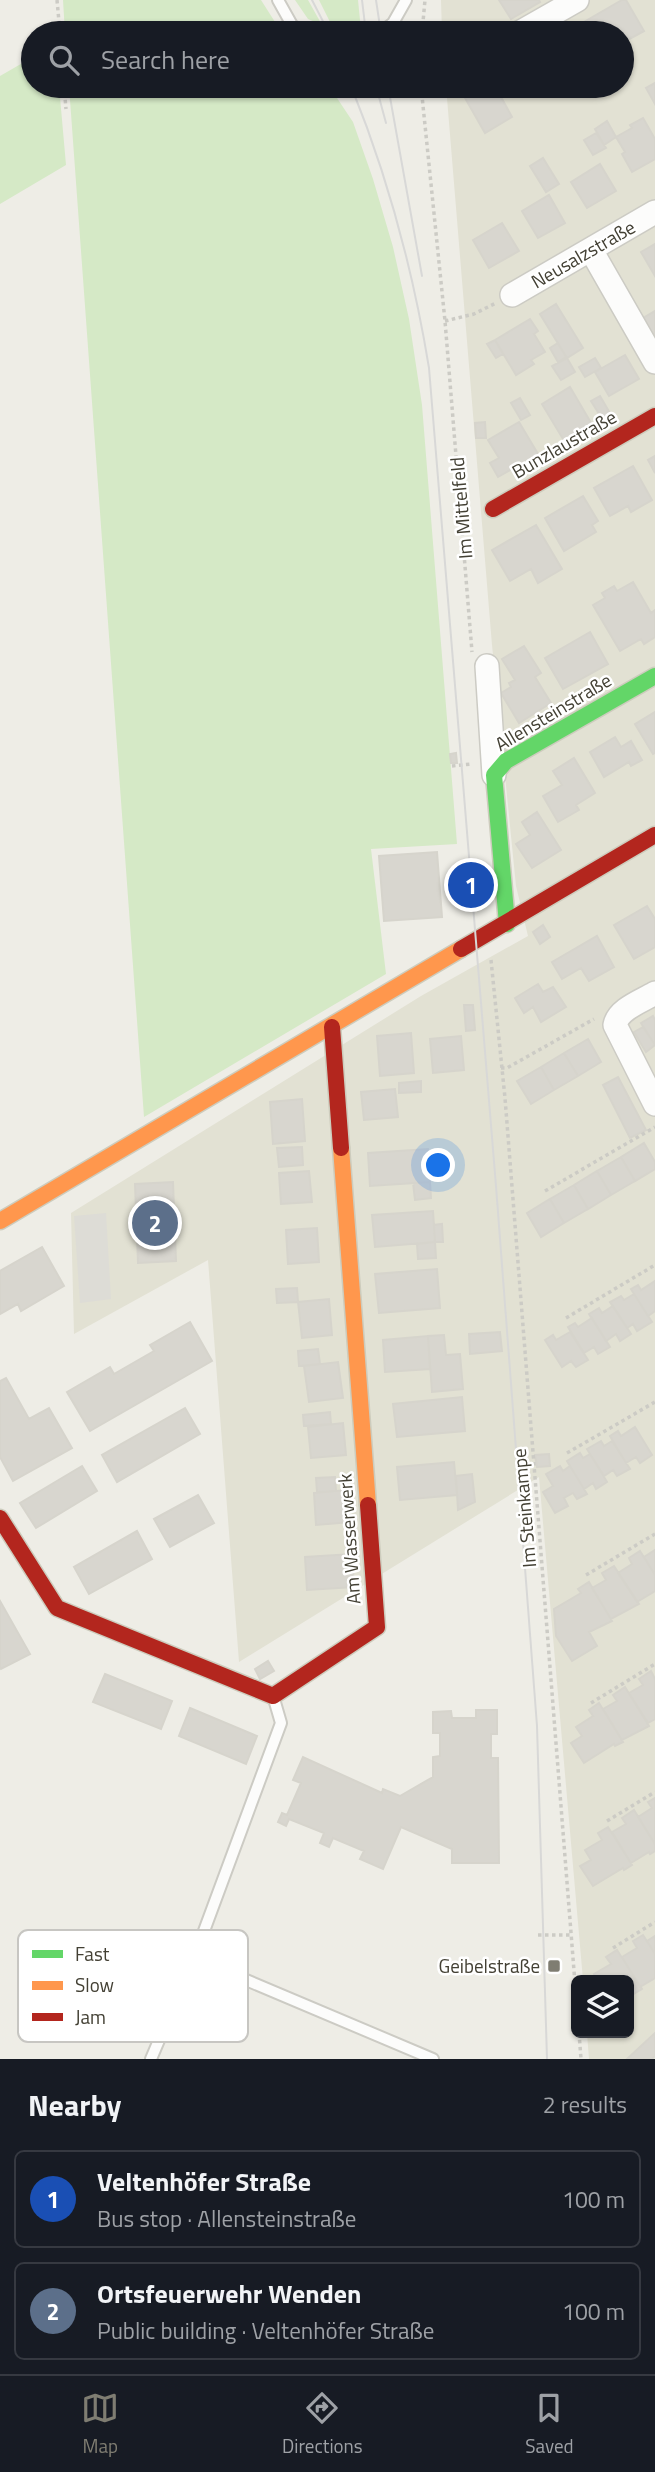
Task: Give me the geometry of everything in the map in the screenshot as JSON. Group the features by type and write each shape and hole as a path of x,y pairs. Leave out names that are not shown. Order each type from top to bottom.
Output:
{"street":[{"path":"544,21 577,0"},
{"name":"Neusalzstraße","path":"512,295 655,212"},
{"path":"590,250 655,362"},
{"name":"Bunzlaustraße","path":"493,509 655,416"},
{"path":"480,662 494,775"},
{"name":"Allensteinstraße","path":"507,923 494,775 506,761 655,676"},
{"path":"0,1221 655,835"},
{"path":"655,993 616,1018 615,1025 655,1104"},
{"name":"Am Wasserwerk","path":"273,1696 377,1628 332,1027"},
{"path":"0,1518 57,1608 273,1696"}],"lane":[{"path":"278,0 290,21"},
{"path":"394,21 406,0"},
{"path":"204,1930 281,1723 273,1696"},
{"path":"248,1981 433,2059"},
{"path":"151,2059 158,2042"}],"path":[{"path":"57,0 59,21"},
{"path":"423,21 425,0"},
{"path":"65,98 66,109"},
{"name":"Im Mittelfeld","path":"423,98 480,662"},
{"path":"446,321 474,314 512,295"},
{"name":"Im Steinkampe","path":"491,952 575,1975"},
{"path":"501,1068 507,1068 604,1014 616,1018"},
{"path":"545,1191 655,1127"},
{"path":"566,1318 655,1265"},
{"path":"567,1453 655,1402"},
{"path":"586,1575 655,1534"},
{"path":"591,1703 655,1664"},
{"path":"607,1821 655,1792"},
{"path":"614,1948 655,1922"},
{"path":"538,1935 572,1935"},
{"path":"579,2038 581,2059"}],"shaded area":[{"path":"441,0 655,0 655,2059 589,2059 587,2038 634,2038 634,1975 583,1975 539,1477 239,1662 208,1260 74,1334 71,1213 421,996 528,936 516,886 492,645 447,98 634,98 634,21 442,21"},
{"path":"106,1213 111,1299 80,1303 74,1216"}],"green space":[{"path":"63,0 261,0 274,21 64,21"},
{"path":"295,0 308,0 320,21 308,19"},
{"path":"319,0 358,0 360,21 330,21"},
{"path":"21,64 21,98 60,98 66,165 0,204 0,76"},
{"path":"70,98 337,98 353,122 373,179 393,247 409,319 422,405 457,844 371,849 386,974 144,1117"}],"building":[{"path":"499,0 539,0 540,2 511,19"},
{"path":"626,0 644,31 634,36 634,21 585,21"},
{"path":"655,83 655,104 646,88"},
{"path":"465,98 502,98 512,117 485,133"},
{"path":"643,118 655,139 655,159 632,172 616,137"},
{"path":"607,121 616,137 604,145 595,129"},
{"path":"596,133 606,148 593,155 584,140"},
{"path":"543,158 559,184 546,192 530,166"},
{"path":"600,164 616,191 587,208 571,182"},
{"path":"549,195 565,223 538,238 522,211"},
{"path":"502,223 519,251 489,268 473,240"},
{"path":"655,244 655,276 641,252"},
{"path":"556,304 583,348 567,358 540,314"},
{"path":"655,311 655,334 653,335 643,318"},
{"path":"530,319 538,331 534,334 545,352 531,360 534,364 516,375 495,340"},
{"path":"495,340 503,354 496,358 487,344"},
{"path":"558,343 566,357 558,362 550,348"},
{"path":"625,355 639,379 609,396 595,372"},
{"path":"567,358 575,372 561,380 552,366"},
{"path":"595,358 601,368 585,377 579,367"},
{"path":"570,387 594,428 566,444 542,404"},
{"path":"600,396 611,415 603,420 591,401"},
{"path":"520,398 530,415 521,420 511,403"},
{"path":"485,422 486,438 476,438 475,423"},
{"path":"519,422 538,454 498,477 490,463 499,458 488,440"},
{"path":"655,456 655,473 648,460"},
{"path":"633,466 652,500 631,512 628,506 610,516 594,488"},
{"path":"583,496 598,521 592,525 596,532 564,551 545,518"},
{"path":"536,525 562,569 538,583 531,569 510,581 492,550"},
{"path":"633,582 651,613 655,610 655,637 644,644 641,639 620,651 593,605 605,598 602,593 614,586 617,591"},
{"path":"590,632 608,664 563,689 545,658"},
{"path":"524,646 541,673 535,677 551,703 519,723 501,693 511,687 509,683 515,680 502,659"},
{"path":"655,712 655,753 653,754 635,724"},
{"path":"615,737 621,747 631,741 642,760 631,766 629,762 604,777 590,752"},
{"path":"456,753 457,763 451,763 450,754"},
{"path":"574,758 595,793 576,805 579,810 558,822 543,796 562,785 553,771"},
{"path":"537,812 561,850 532,868 516,844 530,835 522,822"},
{"path":"437,852 442,917 384,921 379,856"},
{"path":"647,906 655,919 655,947 634,959 614,925"},
{"path":"543,925 550,937 540,944 533,932"},
{"path":"597,936 614,967 589,981 581,968 562,979 552,962"},
{"path":"538,984 543,992 553,987 566,1007 541,1022 533,1007 524,1013 515,998"},
{"path":"464,1005 473,1005 475,1030 466,1031"},
{"path":"653,1016 655,1020 655,1045 641,1023"},
{"path":"643,1027 655,1045 646,1052 634,1032"},
{"path":"411,1033 414,1073 380,1076 377,1036"},
{"path":"461,1036 464,1070 433,1073 430,1039"},
{"path":"588,1039 601,1062 578,1076 564,1053"},
{"path":"564,1053 578,1076 554,1090 541,1067"},
{"path":"541,1067 554,1090 531,1104 517,1081"},
{"path":"618,1077 646,1130 630,1138 603,1085"},
{"path":"421,1081 421,1092 399,1093 399,1083"},
{"path":"395,1089 398,1117 364,1120 361,1092"},
{"path":"302,1099 305,1141 273,1144 270,1102"},
{"path":"644,1143 655,1162 655,1169 635,1181 621,1157"},
{"path":"302,1147 303,1165 279,1167 277,1148"},
{"path":"428,1149 430,1182 370,1186 368,1153"},
{"path":"621,1157 635,1181 611,1195 597,1171"},
{"path":"309,1171 312,1202 281,1204 279,1173"},
{"path":"597,1171 611,1195 588,1209 574,1185"},
{"path":"173,1182 176,1261 138,1263 135,1184"},
{"path":"430,1182 431,1198 415,1200 413,1183"},
{"path":"574,1185 588,1209 564,1223 550,1199"},
{"path":"550,1199 564,1223 541,1237 527,1213"},
{"path":"433,1211 435,1242 375,1247 372,1215"},
{"path":"442,1224 443,1242 435,1242 434,1225"},
{"path":"317,1228 319,1262 288,1264 286,1230"},
{"path":"435,1242 436,1258 418,1259 417,1244"},
{"path":"42,1247 64,1286 21,1311 18,1304 0,1314 0,1271"},
{"path":"437,1269 440,1308 379,1313 375,1274"},
{"path":"655,1281 655,1311 648,1316 631,1289 638,1285 641,1290"},
{"path":"297,1288 298,1302 277,1303 276,1289"},
{"path":"634,1294 652,1322 637,1331 633,1324 627,1328 610,1302 621,1296 624,1300"},
{"path":"329,1299 332,1335 302,1338 298,1302"},
{"path":"613,1306 631,1334 620,1341 616,1334 606,1341 589,1314 599,1308 602,1313"},
{"path":"592,1318 610,1347 598,1354 594,1347 584,1353 568,1327 575,1323 578,1327"},
{"path":"190,1322 212,1361 90,1431 67,1392 110,1367 114,1374 154,1351 150,1345"},
{"path":"500,1332 502,1351 470,1354 469,1334"},
{"path":"570,1332 588,1360 576,1367 571,1361 562,1367 545,1340 553,1335 556,1340"},
{"path":"444,1335 446,1355 460,1354 463,1389 432,1392 428,1336"},
{"path":"428,1336 430,1369 385,1372 383,1340"},
{"path":"318,1349 320,1364 299,1366 298,1351"},
{"path":"338,1362 343,1398 309,1402 304,1366"},
{"path":"6,1378 29,1419 49,1408 72,1448 13,1481 0,1457 0,1381"},
{"path":"462,1397 465,1431 397,1437 393,1404"},
{"path":"185,1408 200,1434 117,1482 102,1455"},
{"path":"330,1412 331,1424 304,1426 303,1415"},
{"path":"343,1423 346,1455 311,1458 308,1427"},
{"path":"635,1427 652,1455 640,1463 636,1457 626,1463 610,1436 618,1431 621,1436"},
{"path":"601,1441 604,1446 612,1441 630,1469 617,1476 613,1470 604,1476 587,1449"},
{"path":"580,1453 583,1458 590,1454 607,1482 596,1489 593,1483 584,1489 567,1461"},
{"path":"549,1454 550,1466 537,1467 535,1455"},
{"path":"454,1462 457,1495 400,1500 397,1467"},
{"path":"82,1466 97,1491 36,1528 20,1503"},
{"path":"560,1466 563,1471 570,1466 587,1494 577,1499 573,1493 564,1498 568,1506 555,1513 543,1492 553,1486 546,1474"},
{"path":"472,1474 475,1502 458,1510 456,1476"},
{"path":"335,1477 336,1491 317,1492 316,1478"},
{"path":"347,1490 350,1522 316,1525 314,1493"},
{"path":"198,1495 214,1523 170,1547 154,1519"},
{"path":"137,1531 152,1559 89,1594 74,1567"},
{"path":"655,1550 655,1575 644,1557"},
{"path":"640,1551 655,1575 655,1591 637,1602 618,1573 632,1564 629,1558"},
{"path":"352,1554 354,1587 307,1590 305,1557"},
{"path":"614,1566 639,1604 611,1619 592,1588 606,1580 602,1573"},
{"path":"589,1582 612,1621 589,1632 597,1646 572,1661 556,1636 554,1609 581,1593 578,1589"},
{"path":"0,1601 30,1654 1,1669 0,1667"},
{"path":"268,1661 274,1671 260,1679 255,1669"},
{"path":"651,1671 655,1679 655,1719 648,1723 629,1693 643,1685 639,1679"},
{"path":"105,1674 172,1701 161,1729 93,1702"},
{"path":"625,1687 649,1726 622,1740 603,1709 617,1701 613,1695"},
{"path":"599,1703 623,1742 615,1746 614,1744 584,1763 571,1743 582,1736 576,1727 593,1716 589,1710"},
{"path":"190,1708 257,1736 246,1764 179,1736"},
{"path":"476,1710 497,1710 497,1734 491,1734 491,1758 498,1758 499,1863 452,1863 452,1849 401,1827 383,1869 360,1859 364,1851 333,1838 329,1847 320,1843 324,1833 289,1819 286,1826 278,1822 282,1813 287,1815 301,1783 293,1780 303,1757 382,1793 383,1789 400,1796 433,1777 433,1757 440,1756 440,1733 433,1733 433,1712 451,1711 452,1718 476,1718"},
{"path":"655,1798 655,1844 638,1817 652,1808 648,1802"},
{"path":"634,1810 655,1844 655,1851 631,1863 612,1832 626,1824 622,1818"},
{"path":"608,1827 632,1865 593,1886 580,1866 591,1860 585,1850 602,1840 598,1833"},
{"path":"643,1935 655,1954 655,1978 640,1987 622,1957 637,1948 633,1941"},
{"path":"655,1936 655,1954 647,1941"},
{"path":"617,1950 633,1975 595,1975 611,1964 606,1957"},
{"path":"634,1977 642,1989 634,1994"},
{"path":"655,2033 655,2056 652,2059 627,2059"}],"tram line":[{"path":"312,0 323,21"},
{"path":"362,0 365,21"},
{"path":"376,0 379,21"},
{"path":"356,98 377,155 398,224 429,368 537,1726 547,2059"},
{"path":"379,98 386,123"},
{"path":"390,98 422,276"}],"traffic: fast":[{"path":"507,924 494,775 506,761 655,676"}],"traffic: slow":[{"path":"0,1221 461,949"},
{"path":"341,1148 368,1505"}],"traffic: jam":[{"path":"493,509 655,416"},
{"path":"461,949 655,835"},
{"path":"332,1027 341,1148"},
{"path":"0,1518 57,1608 273,1696 377,1627 368,1505"}],"place":[{"name":"Veltenhöfer Straße","path":"471,885"},
{"name":"Ortsfeuerwehr Wenden","path":"155,1223"},
{"name":"Geibelstraße","path":"554,1966"}]}
